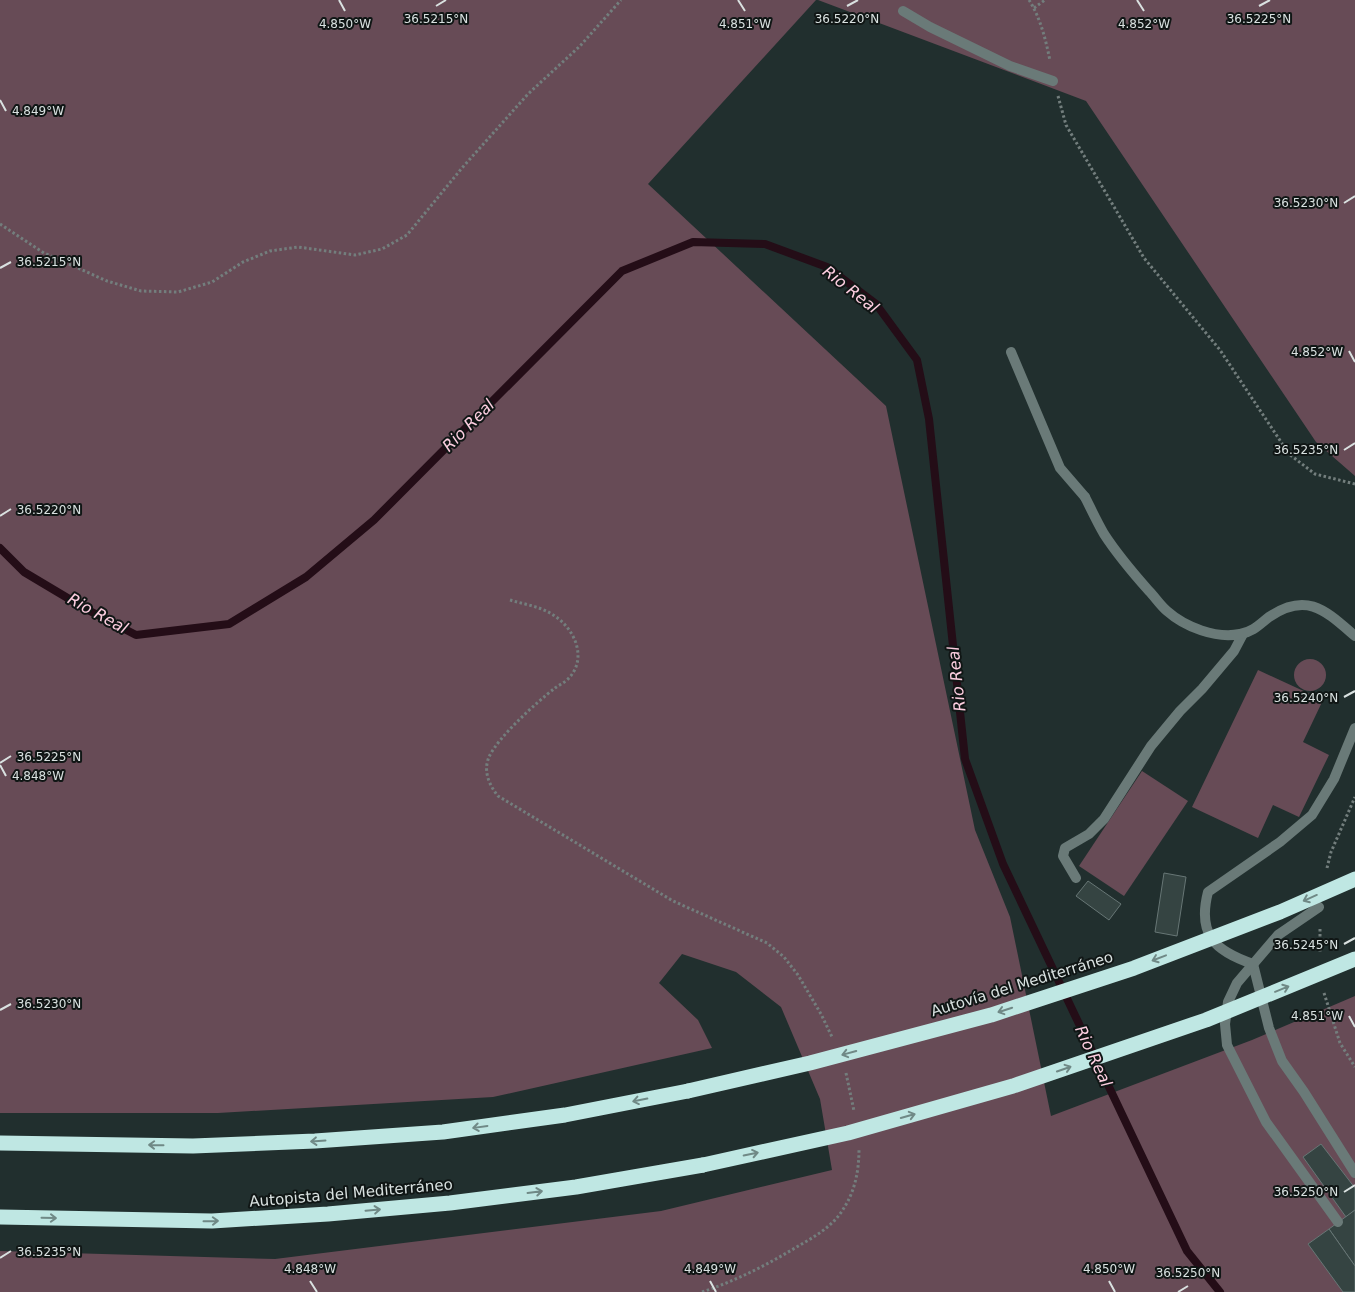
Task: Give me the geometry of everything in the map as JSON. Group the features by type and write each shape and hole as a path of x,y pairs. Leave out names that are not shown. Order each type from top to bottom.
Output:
{"highway":[{"name":"Autovía del Mediterráneo","path":"0,1143 193,1146 315,1141 433,1133 565,1115 688,1091 810,1063 991,1015 1134,968 1280,912 1355,879"},
{"name":"Autopista del Mediterráneo","path":"0,1217 212,1221 328,1214 450,1203 576,1187 703,1165 848,1132 1013,1086 1206,1020 1355,959"}],"street":[{"path":"903,11 930,27 1010,66 1053,81"},
{"path":"1011,352 1060,468 1085,497 1104,534 1137,577 1167,611 1189,625 1228,636 1243,634 1256,628 1281,610 1297,605 1313,606 1329,613 1355,636"},
{"path":"1076,878 1063,856 1065,848 1089,834 1104,819 1151,746 1234,651 1243,634"},
{"path":"1253,964 1224,952 1212,940 1205,925 1204,908 1208,892 1280,842 1312,815 1334,779 1355,728"},
{"path":"1320,907 1278,934 1237,983 1228,1002 1225,1024 1228,1045 1266,1122 1338,1222"},
{"path":"1253,964 1269,1028 1282,1061 1304,1092 1355,1173"}],"path":[{"path":"0,224 44,253 106,281 141,291 178,292 212,282 243,262 270,251 298,247 355,255 382,249 407,235 462,168 528,94 580,46 621,0"},
{"path":"1029,0 1034,8 1047,47 1053,81 1066,125 1144,258 1220,350 1289,454 1315,474 1355,484"},
{"path":"1034,8 1045,0"},
{"path":"510,600 551,613 564,623 574,636 578,648 578,660 574,671 567,681 556,687 533,707 503,737 489,757 487,767 491,788 498,796 580,844 626,875 673,901 767,943 784,957 798,975 822,1014 833,1040"},
{"path":"1327,870 1331,852 1355,797"},
{"path":"1320,907 1320,960"},
{"path":"1323,984 1340,1043 1355,1067"},
{"path":"844,1066 854,1112"},
{"path":"702,1292 730,1283 767,1264 828,1226 842,1211 852,1193 859,1171 859,1147"}],"shaded area":[{"path":"0,0 816,0 648,184 886,406 975,830 1010,917 1051,1116 1252,1040 1355,996 1355,1292 0,1292 0,1251 275,1259 661,1211 832,1170 820,1099 781,1007 736,972 682,954 659,983 698,1020 712,1048 493,1097 218,1113 0,1113"},
{"path":"818,0 1355,0 1355,476 1316,442 1086,101"},
{"path":"1310,659 1321,664 1326,675 1321,686 1310,691 1299,686 1294,675 1299,664"},
{"path":"1258,670 1323,700 1303,742 1329,755 1299,817 1273,805 1258,838 1192,807"},
{"path":"1142,771 1188,801 1124,896 1079,866"}],"building":[{"path":"1164,873 1186,877 1177,936 1155,932"},
{"path":"1088,881 1121,904 1109,920 1076,896"},
{"path":"1321,1144 1355,1188 1355,1210 1346,1217 1303,1157"},
{"path":"1355,1210 1355,1266 1329,1229"},
{"path":"1329,1229 1355,1266 1355,1292 1343,1292 1308,1244"}],"waterway":[{"name":"Rio Real","path":"0,548 24,572 86,609 136,635 229,624 306,577 374,520 622,271 693,242 765,244 827,267 876,304 917,360 929,419 965,759 1003,864 1187,1251 1220,1292"}]}
